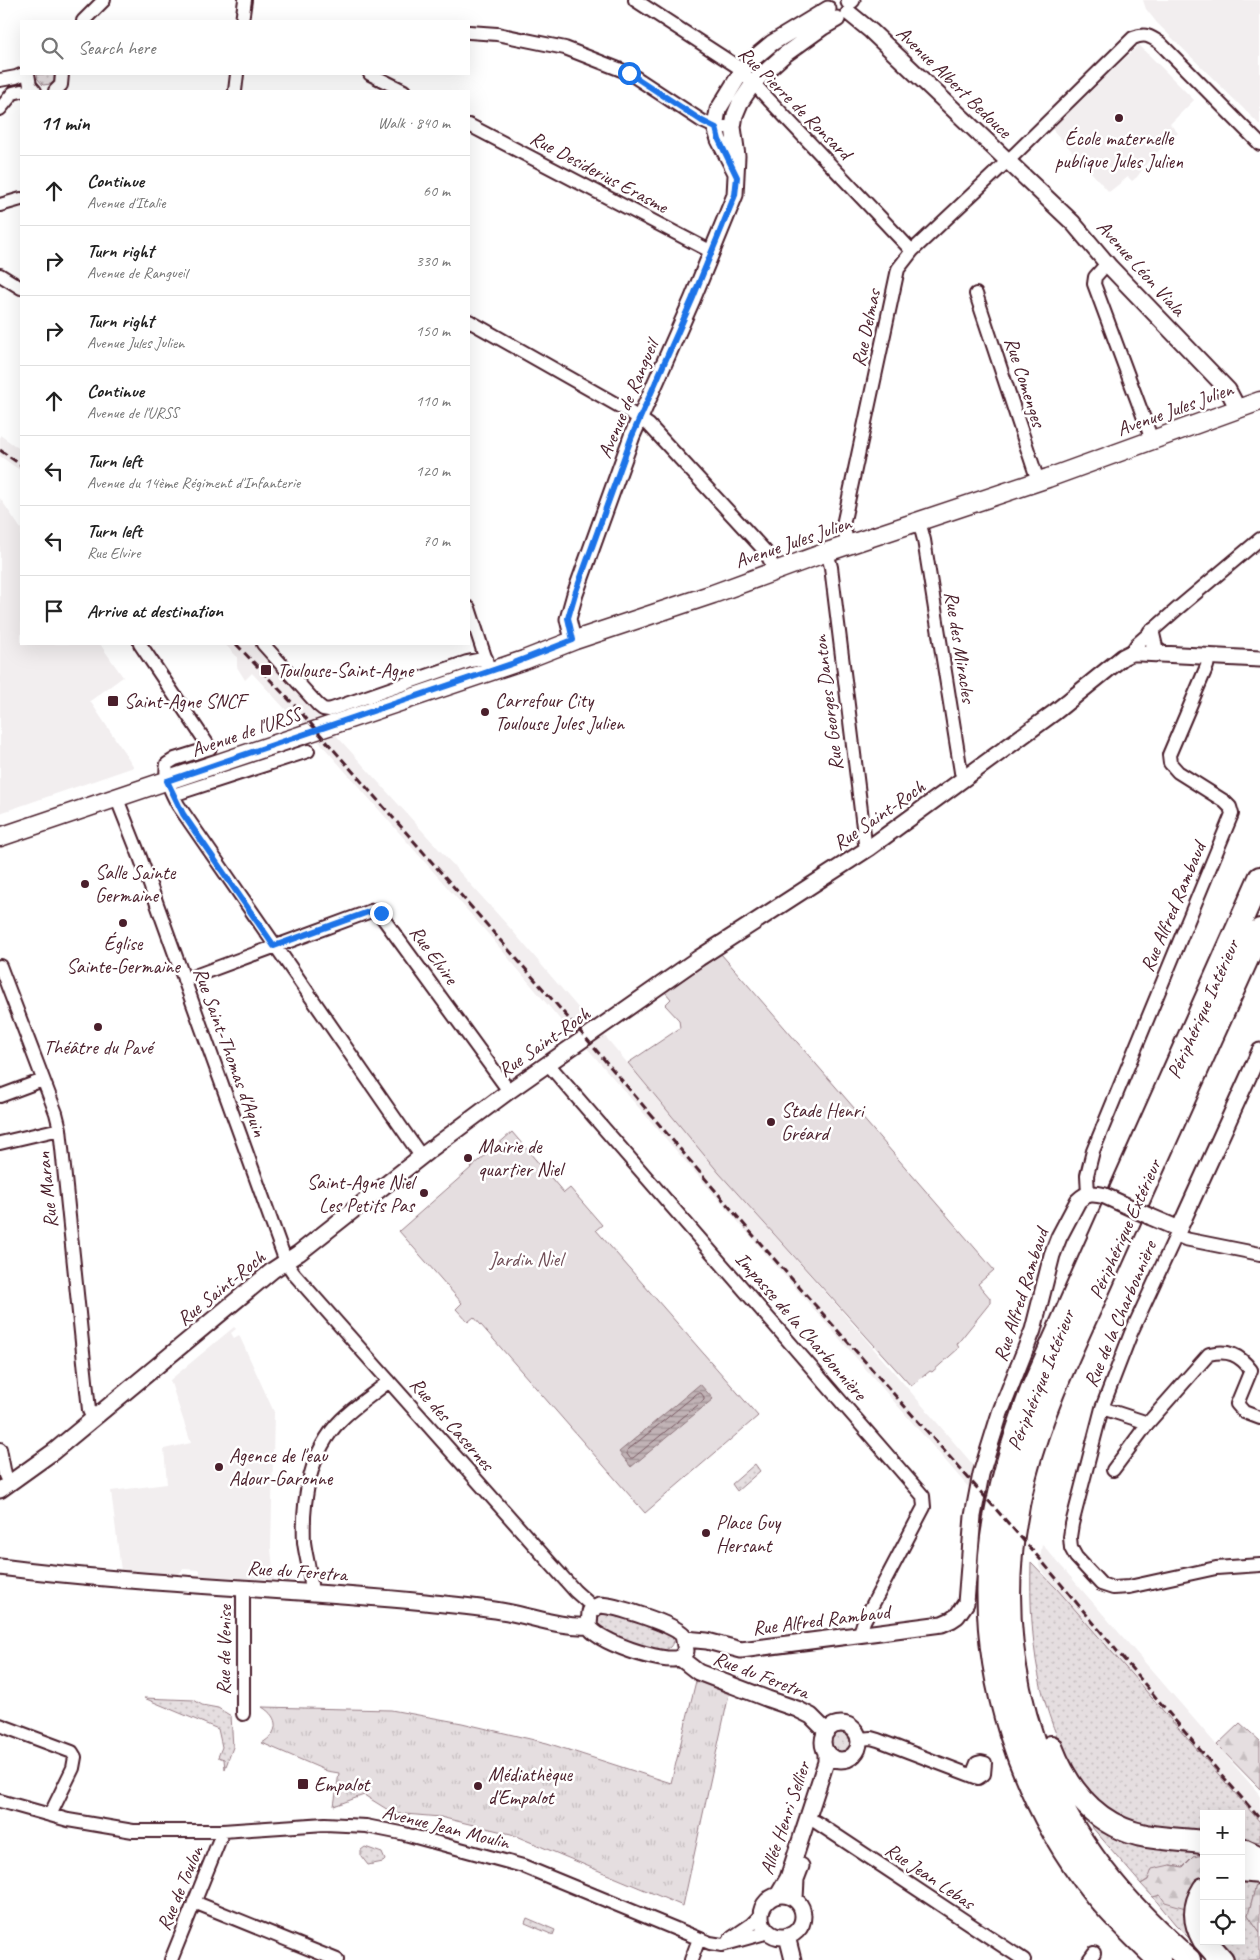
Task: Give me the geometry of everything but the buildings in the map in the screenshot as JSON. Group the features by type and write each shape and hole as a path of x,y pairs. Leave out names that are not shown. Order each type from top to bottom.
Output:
{"highway":[{"name":"Périphérique Intérieur","path":"1159,1960 1119,1921 1095,1894 1064,1848 1040,1807 1025,1773 1000,1697 996,1673 990,1627 990,1555 997,1509 1010,1455 1032,1390 1260,878"},
{"name":"Périphérique Extérieur","path":"1190,1960 1137,1910 1112,1883 1078,1835 1059,1800 1043,1767 1020,1694 1008,1618 1008,1586 1016,1511 1037,1434 1053,1393 1260,930"},
{"path":"1008,1586 1017,1604 1022,1643 1044,1729 1056,1761 1081,1801 1111,1824 1127,1831 1145,1836 1200,1842"},
{"path":"1245,1851 1260,1858"},
{"path":"1245,1870 1260,1872"},
{"path":"1200,1898 1197,1904 1196,1919 1200,1930"},
{"path":"1208,1945 1222,1960"}],"main road":[{"name":"Avenue Jules Julien","path":"339,723 488,664 573,640 713,594 775,570 1038,481 1260,401"},
{"name":"Avenue de l'URSS","path":"0,838 118,798 170,788 339,723"}],"street":[{"path":"84,20 104,0"},
{"path":"242,20 245,0"},
{"name":"Rue Pierre de Ronsard","path":"636,0 742,71 912,251"},
{"path":"737,177 719,140 716,128 718,110 742,71 754,58 772,43 840,5"},
{"name":"Avenue de Rangueil","path":"573,640 568,622 570,609 640,418 735,195 737,156 733,127 740,103 754,82 784,55 823,26 840,5"},
{"name":"Avenue Albert Bedouce","path":"840,5 871,31 1007,161"},
{"path":"470,32 497,34 555,45 629,73 702,121 716,128 733,127"},
{"name":"Rue Delmas","path":"848,545 843,525 898,269 912,251 1133,38 1145,34 1160,43 1260,144"},
{"path":"0,80 22,75"},
{"path":"0,89 9,86 22,75"},
{"path":"22,75 33,90"},
{"path":"56,90 61,84 63,75"},
{"path":"235,90 237,75"},
{"path":"372,75 402,90"},
{"path":"0,109 14,92"},
{"name":"Rue Desiderius Erasme","path":"470,126 712,252"},
{"name":"Avenue Léon Viala","path":"1007,161 1073,223 1110,267 1228,390 1238,409"},
{"path":"0,205 20,199"},
{"path":"1110,267 1103,268 1095,277 1094,284 1152,440"},
{"path":"0,275 20,287"},
{"name":"Rue Comenges","path":"976,294 1038,481"},
{"path":"470,322 640,418 655,430 765,551 775,570"},
{"name":"Rue des Miracles","path":"919,521 924,540 961,772 964,779"},
{"path":"1131,653 1137,644 1260,540"},
{"name":"Rue Georges Danton","path":"827,552 831,567 859,803 865,843 869,848"},
{"path":"470,611 488,664"},
{"path":"1151,632 1155,649 1162,654"},
{"name":"Avenue de l'URSS","path":"141,645 210,748 175,759 167,764 165,774 170,788 308,751"},
{"name":"Avenue Jules Julien","path":"264,645 318,705 329,710 466,662 488,664"},
{"path":"1131,653 1260,659"},
{"name":"Rue Saint-Roch","path":"5,1487 53,1452 286,1262 421,1156 509,1091 699,958 869,848 1055,712 1123,657 1131,653"},
{"name":"Rue Alfred Rambaud","path":"685,1639 707,1641 741,1650 859,1636 942,1624 957,1616 966,1603 973,1516 981,1474 993,1434 1034,1330 1052,1255 1075,1206 1083,1196 1088,1194 1087,1175 1093,1151 1232,814 1230,807 1224,801 1178,772 1170,763 1169,755 1207,666 1209,656"},
{"path":"170,788 183,814 421,1156"},
{"name":"Rue Saint-Thomas d'Aquin","path":"118,798 286,1262"},
{"name":"Rue Elvire","path":"184,980 377,910 509,1091"},
{"name":"Rue Maran","path":"0,966 56,1113 60,1129 89,1410 93,1419"},
{"name":"Rue de la Charbonnière","path":"1260,1051 1131,1333 1102,1408 1070,1537 1076,1557 1101,1584 1113,1588 1129,1587 1216,1568 1260,1565"},
{"name":"Impasse de la Charbonnière","path":"548,1064 923,1496 924,1507 864,1621 859,1636"},
{"path":"0,1096 43,1080"},
{"path":"0,1144 60,1129"},
{"path":"1088,1194 1096,1193 1105,1196 1151,1217 1178,1232 1186,1240 1260,1254"},
{"name":"Rue des Casernes","path":"286,1262 294,1274 575,1591 594,1608"},
{"path":"1113,1470 1148,1423 1209,1354 1220,1351 1233,1354 1255,1368 1237,1404 1244,1412 1260,1418"},
{"path":"311,1592 312,1583 304,1543 304,1522 305,1501 315,1460 326,1440 341,1420 389,1381"},
{"path":"1102,1408 1148,1423"},
{"path":"0,1449 5,1475 5,1487"},
{"name":"Rue du Feretra","path":"0,1567 113,1579 311,1592 475,1607 570,1626 589,1626"},
{"name":"Rue de Venise","path":"243,1587 243,1714"},
{"path":"605,1605 674,1628 683,1635 686,1651 680,1658 668,1660 608,1641 596,1635 589,1626 590,1612 594,1608 605,1605"},
{"name":"Rue du Feretra","path":"680,1658 698,1672 811,1716 826,1731"},
{"path":"0,1724 72,1752 75,1757 73,1768 50,1815"},
{"path":"845,1725 856,1733 859,1739 858,1746 851,1758 832,1757 822,1743 826,1731 831,1727 845,1725"},
{"path":"859,1739 871,1738 878,1740 969,1774"},
{"name":"Allée Henri Sellier","path":"795,1899 796,1879 816,1822 832,1757"},
{"name":"Allée Henri Sellier","path":"778,1895 788,1878 826,1762 832,1757"},
{"name":"Avenue Jean Moulin","path":"0,1801 86,1824 133,1831 223,1831 325,1824 383,1828 523,1866 710,1943 722,1944 769,1932"},
{"name":"Rue Jean Lebas","path":"816,1822 1024,1960"},
{"name":"Rue de Toulon","path":"171,1960 223,1831"},
{"path":"722,1944 752,1924 761,1915 766,1902 778,1895 787,1895 795,1899 803,1916 798,1929 787,1936 778,1936 769,1932 762,1922 761,1915"},
{"path":"194,1902 336,1960"},
{"path":"787,1936 794,1960"},
{"path":"690,1960 699,1938"}],"shaded area":[{"path":"1143,0 1260,0 1260,125 1157,23 1146,9"},
{"name":"École maternelle publique Jules Julien","path":"1139,45 1194,100 1170,124 1178,133 1150,159 1137,177 1132,181 1128,177 1109,192 1052,129"},
{"path":"0,435 20,449 20,470 0,456"},
{"path":"0,498 20,528 20,645 101,645 123,677 90,701 134,767 0,813"},
{"path":"226,645 259,645 309,699 306,702 510,928 591,1023 586,1027 598,1039 604,1035 719,1173 838,1307 981,1474 976,1496 587,1048 577,1033 573,1035 489,935 293,712 287,711 252,673 245,680 237,667 237,657"},
{"name":"Agence de l'eau Adour-Garonne","path":"234,1327 236,1329 231,1333 234,1338 239,1335 274,1412 271,1548 274,1580 200,1576 200,1570 183,1569 178,1575 121,1571 111,1491 167,1484 164,1449 191,1443 170,1380"},
{"path":"1042,1544 1260,1795 1260,1822 1057,1589 1039,1566"}],"green space":[{"path":"38,75 54,75 54,81 51,84 43,85 37,78"},
{"name":"Stade Henri Gréard","path":"721,954 994,1270 978,1284 990,1298 990,1303 957,1344 959,1348 932,1372 930,1371 911,1386 719,1173 628,1063 680,1028 679,1020 665,1005 671,999 665,992"},
{"name":"Jardin Niel","path":"512,1132 564,1193 570,1188 602,1225 596,1230 758,1416 645,1513 474,1317 468,1322 456,1309 462,1303 399,1231"},
{"path":"755,1464 760,1471 737,1491 732,1484"},
{"path":"1031,1562 1057,1589 1260,1822 1260,1842 1245,1840 1245,1810 1200,1810 1200,1834 1148,1827 1119,1819 1098,1807 1092,1801 1065,1753 1045,1701 1034,1647"},
{"path":"604,1611 671,1633 673,1638 672,1644 667,1649 657,1652 598,1630 595,1616"},
{"path":"696,1681 729,1694 683,1906 511,1834 440,1817 393,1813 364,1795 334,1806 339,1773 327,1771 262,1743 272,1735 275,1725 272,1716 262,1707 391,1710 462,1723 547,1743 671,1783"},
{"path":"144,1698 194,1700 202,1705 218,1708 231,1716 233,1747 225,1769 224,1759 218,1757 222,1747 218,1729"},
{"path":"1240,1723 1260,1741 1260,1789 1217,1745"},
{"path":"840,1733 847,1736 850,1743 847,1750 840,1753 833,1750 830,1743 833,1736"},
{"path":"1093,1820 1200,1849 1200,1856 1193,1857 1183,1867 1170,1865 1141,1884 1091,1826"},
{"path":"365,1847 382,1853 385,1860 368,1865 361,1856 361,1850"},
{"path":"1200,1856 1200,1887 1189,1909 1165,1902 1160,1895 1153,1897 1141,1884 1148,1880 1152,1869 1170,1865 1183,1867 1193,1857"},
{"path":"1245,1879 1260,1881 1256,1885 1248,1915 1260,1932 1260,1960 1233,1960 1220,1945 1245,1945"},
{"path":"1260,1881 1260,1932 1248,1915 1256,1885"},
{"path":"1160,1895 1189,1909 1198,1947 1175,1924 1153,1897"},
{"path":"527,1918 555,1930 553,1935 525,1923"}],"water":[{"path":"700,1384 713,1399 631,1467 619,1452"}],"railway":[{"path":"0,450 20,464"},
{"path":"237,645 298,709 585,1037 753,1235 1040,1559 1260,1819"}],"place":[{"name":"École maternelle publique Jules Julien","path":"1119,118"},
{"name":"Toulouse-Saint-Agne","path":"266,670"},
{"name":"Saint-Agne SNCF","path":"113,701"},
{"name":"Carrefour City Toulouse Jules Julien","path":"485,712"},
{"name":"Salle Sainte Germaine","path":"85,884"},
{"name":"Église Sainte-Germaine","path":"123,923"},
{"name":"Théâtre du Pavé","path":"98,1027"},
{"name":"Stade Henri Gréard","path":"771,1122"},
{"name":"Mairie de quartier Niel","path":"468,1158"},
{"name":"Saint-Agne Niel Les Petits Pas","path":"424,1193"},
{"name":"Agence de l'eau Adour-Garonne","path":"219,1467"},
{"name":"Place Guy Hersant","path":"706,1533"},
{"name":"Empalot","path":"303,1784"},
{"name":"Médiathèque d'Empalot","path":"478,1786"}],"route":[{"path":"381,913 377,910 371,911 274,946 183,814 172,795 167,781 514,663 573,640 568,618 575,594 632,436 692,300 735,195 737,177 719,140 716,128 702,121 629,73"}]}
